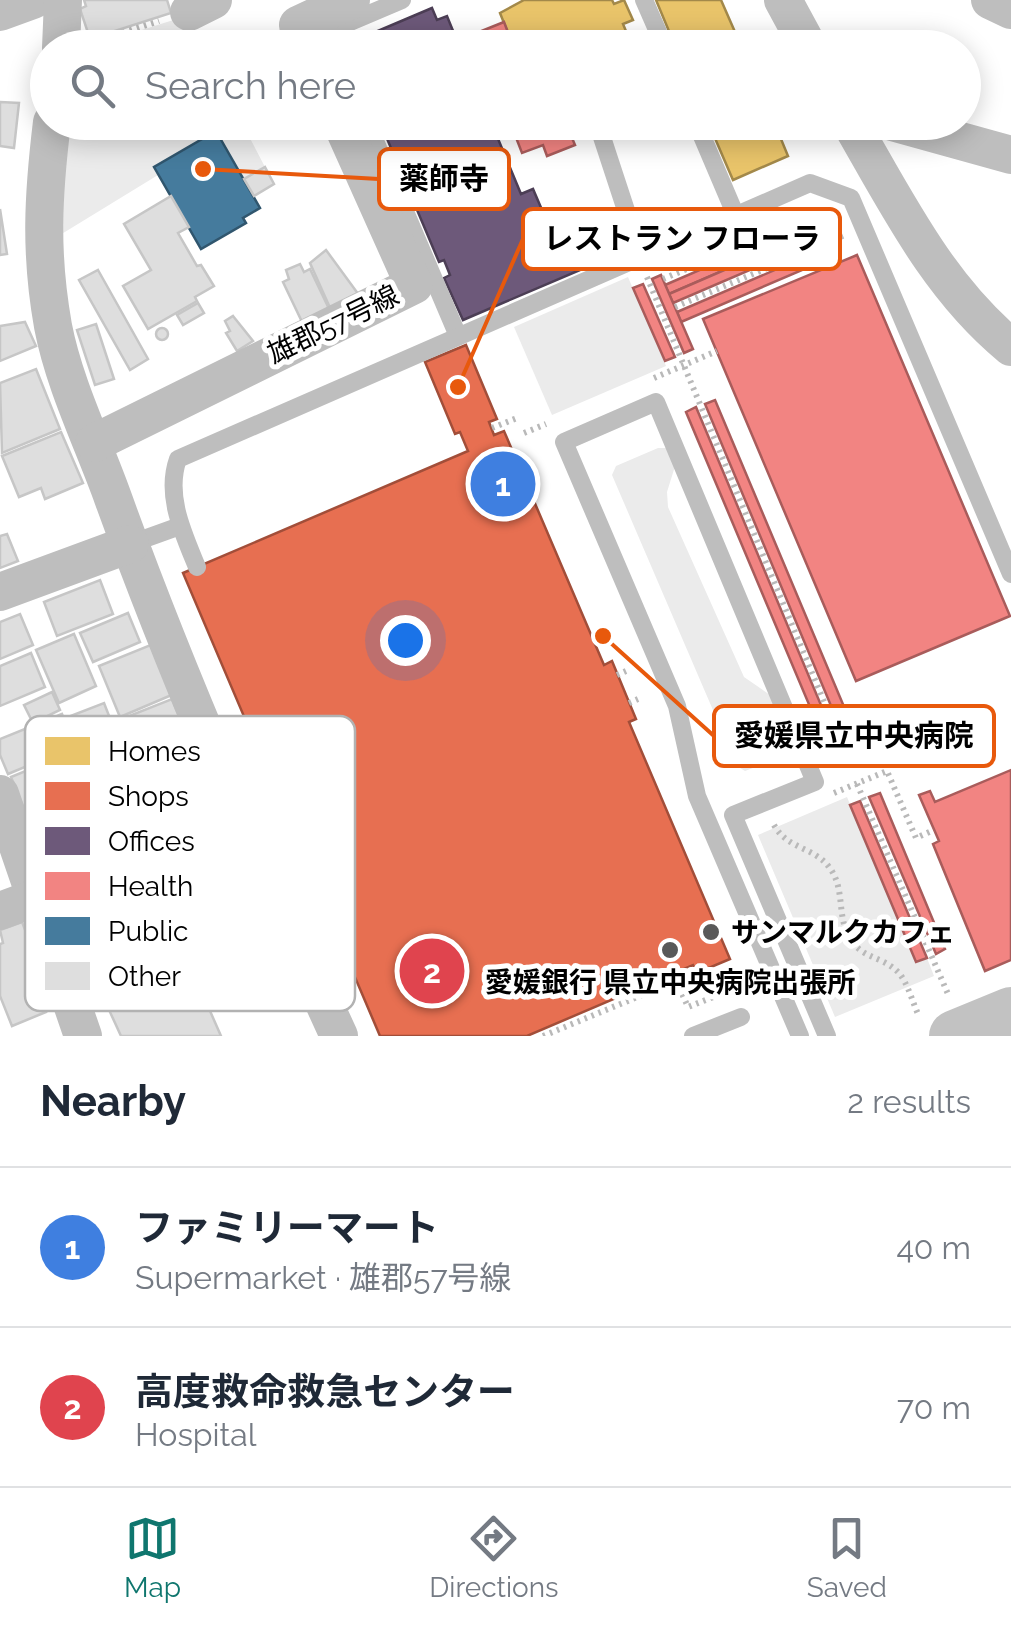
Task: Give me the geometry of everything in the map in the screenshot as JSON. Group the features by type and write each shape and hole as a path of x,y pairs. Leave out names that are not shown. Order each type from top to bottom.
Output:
{"street":[{"path":"0,12 34,0"},
{"path":"62,30 63,0"},
{"path":"294,24 351,0"},
{"path":"782,0 799,30"},
{"path":"990,0 1011,10"},
{"path":"50,140 42,200 53,326 130,544 198,716"},
{"name":"雄郡57号線","path":"94,443 423,280 351,140"},
{"path":"861,140 939,270 986,326 1011,348"},
{"path":"957,140 1011,155"},
{"path":"0,592 130,544"},
{"path":"0,794 17,904"},
{"path":"70,1011 82,1036"},
{"path":"327,1011 338,1036"}],"lane":[{"path":"335,30 402,0"},
{"path":"644,0 656,30"},
{"path":"373,140 423,280 458,336"},
{"path":"604,140 640,256"},
{"path":"704,140 736,216"},
{"path":"197,567 180,526 172,477 178,459 810,183 851,198 1011,574"},
{"path":"800,1036 696,796 676,706 564,442 656,402 815,782 733,815 827,1036"},
{"path":"130,544 180,526"},
{"path":"694,1036 742,1017"}],"path":[{"path":"130,30 201,6"},
{"path":"662,279 820,212"},
{"path":"675,308 864,226"},
{"path":"640,256 835,728"},
{"path":"492,428 518,418"},
{"path":"617,675 626,671"},
{"path":"629,703 638,699"},
{"path":"887,771 916,838 934,830"},
{"path":"857,784 962,1024"},
{"path":"775,828 786,842 828,864 839,887 843,923 863,954 897,971 962,1024"},
{"path":"544,1036 675,977 688,1007 749,983"}],"shaded area":[{"path":"186,16 194,30 142,30"},
{"path":"64,140 202,140 155,166 158,175 60,235"},
{"path":"221,140 251,140 265,167 244,179"},
{"path":"628,277 666,366 552,415 514,327"},
{"path":"658,448 668,448 676,463 667,492 668,507 744,677 773,697 794,749 745,771 737,766 612,475 616,466"},
{"path":"847,797 916,961 927,958 934,976 835,1017 758,835"}],"building: Homes":[{"path":"524,0 612,0 614,4 624,0 633,20 623,24 626,30 507,30 500,13"},
{"path":"656,0 721,0 734,30 668,30"},
{"path":"716,140 781,140 788,156 733,180"}],"building: Shops":[{"path":"466,345 497,419 489,422 494,435 504,431 604,665 612,661 636,719 629,722 730,959 697,973 693,965 527,1036 380,1036 355,977 355,716 244,716 183,573 468,451 460,432 455,434 425,362"}],"building: Offices":[{"path":"432,8 437,20 447,16 453,30 380,30"},
{"path":"388,140 498,140 521,194 533,189 551,231 576,221 594,264 463,320 444,278 450,275 444,260 439,262"}],"building: Health":[{"path":"504,22 507,30 484,30"},
{"path":"517,140 573,140 575,145 547,156 543,145 522,153"},
{"path":"822,217 826,226 669,294 665,285"},
{"path":"826,226 829,236 673,303 669,294"},
{"path":"833,245 837,255 681,322 677,312"},
{"path":"857,255 1010,616 856,681 703,319"},
{"path":"661,275 693,349 684,353 652,279"},
{"path":"643,284 675,357 665,361 633,288"},
{"path":"715,400 850,721 839,725 705,404"},
{"path":"696,407 831,729 821,733 686,412"},
{"path":"1011,770 1011,960 985,971 933,844 939,841 919,795 930,791 935,802"},
{"path":"880,793 945,949 936,954 869,797"},
{"path":"860,801 927,958 916,962 850,805"}],"building: Public":[{"path":"200,140 221,140 260,208 243,218 246,223 201,249 154,167"}],"building: Other":[{"path":"84,0 167,0 171,13 118,30 87,30 80,9 86,6"},
{"path":"0,102 19,103 14,148 0,146"},
{"path":"265,167 274,184 254,196 244,179"},
{"path":"171,196 189,227 178,233 214,286 195,297 197,301 148,329 123,286 151,270 124,224"},
{"path":"0,209 7,254 0,255"},
{"path":"326,250 359,295 331,310 310,263"},
{"path":"300,264 304,272 310,269 331,313 304,326 283,282 289,279 286,270"},
{"path":"98,270 148,359 130,370 79,280"},
{"path":"198,303 204,313 183,325 177,315"},
{"path":"233,316 253,341 237,351 226,333 230,331 225,321"},
{"path":"25,322 36,346 0,361 0,326"},
{"path":"96,324 114,379 95,385 77,330"},
{"path":"162,328 168,334 162,340 156,334"},
{"path":"36,369 60,429 2,453 0,383"},
{"path":"61,432 83,483 45,499 41,488 19,497 2,456"},
{"path":"7,534 18,561 0,568 0,536"},
{"path":"100,580 113,614 57,636 44,602"},
{"path":"128,613 140,642 93,662 80,633"},
{"path":"20,614 33,645 0,659 0,622"},
{"path":"74,634 96,686 59,703 36,650"},
{"path":"153,644 174,694 120,716 99,666"},
{"path":"31,653 45,687 0,706 0,666"},
{"path":"52,692 60,710 48,716 30,716 24,705"},
{"path":"172,699 179,716 129,716"},
{"path":"104,703 109,716 71,716"},
{"path":"25,729 25,767 8,774 0,755 0,739"},
{"path":"25,771 25,812 11,777"},
{"path":"22,922 25,1011 46,1012 12,1026 0,996 0,930"},
{"path":"110,1011 210,1011 221,1036 121,1036"}],"place":[{"name":"薬師寺","path":"203,169"},
{"name":"レストラン フローラ","path":"458,387"},
{"name":"ファミリーマート","path":"503,484"},
{"name":"愛媛県立中央病院","path":"603,636"},
{"name":"サンマルクカフェ","path":"711,932"},
{"name":"愛媛銀行 県立中央病院出張所","path":"670,950"},
{"name":"高度救命救急センター","path":"432,971"}]}
